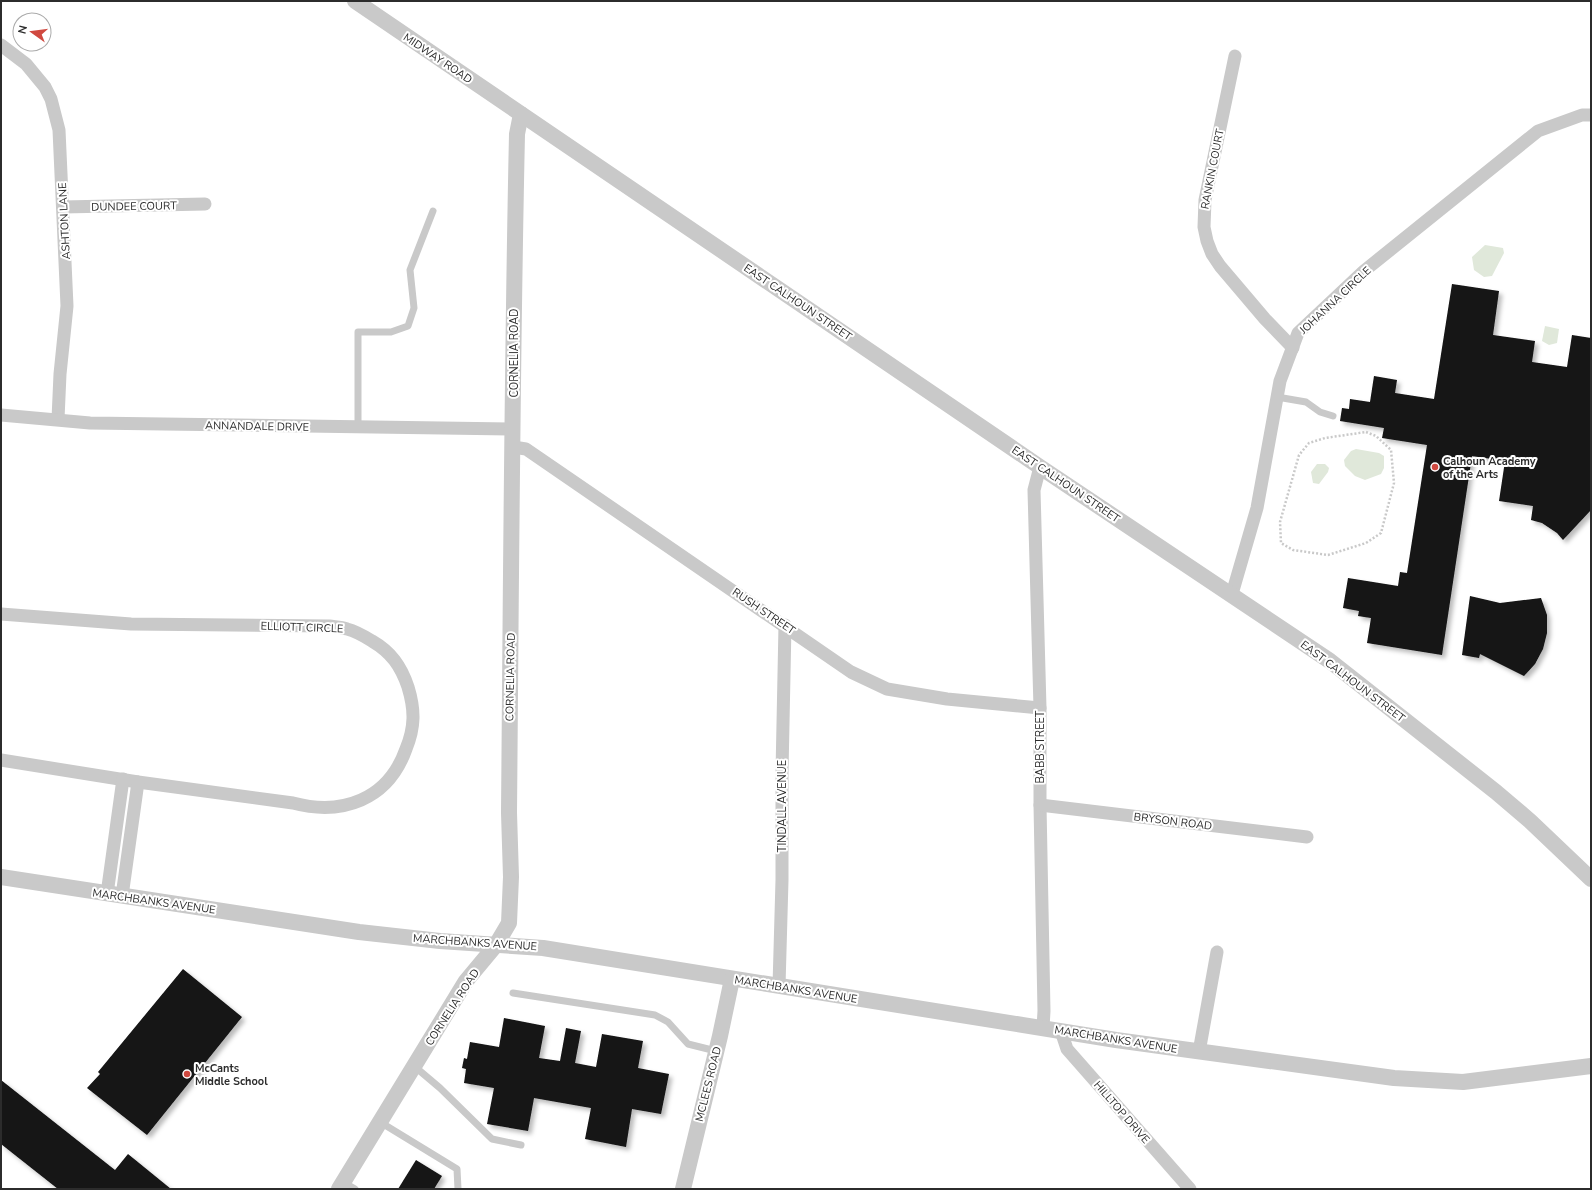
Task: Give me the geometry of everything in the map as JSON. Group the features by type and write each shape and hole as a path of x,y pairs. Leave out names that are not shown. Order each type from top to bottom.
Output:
{"street":[{"name":"MIDWAY ROAD","path":"355,1 521,114"},
{"name":"ASHTON LANE","path":"1,45 13,53 45,86 51,99 59,130 67,306 60,374 58,420"},
{"name":"RANKIN COURT","path":"1235,56 1205,200 1203,214 1205,234 1212,254 1228,278 1293,348"},
{"name":"CORNELIA ROAD","path":"346,1187 380,1122 466,981 496,944 509,923 511,877 509,813 514,286 517,134 521,114"},
{"name":"EAST CALHOUN STREET","path":"521,114 1040,467 1330,661 1496,792 1530,821 1591,879"},
{"name":"JOHANNA CIRCLE","path":"1232,594 1257,508 1280,381 1298,333 1364,271 1538,130 1582,115 1591,115"},
{"name":"DUNDEE COURT","path":"63,207 205,204"},
{"name":"ANNANDALE DRIVE","path":"1,415 90,423 513,429"},
{"name":"RUSH STREET","path":"513,447 526,449 851,672 887,689 947,699 1040,708"},
{"name":"BABB STREET","path":"1040,467 1034,490 1040,708 1040,804 1044,1003 1043,1028"},
{"name":"ELLIOTT CIRCLE","path":"1,614 131,624 329,626 348,629 373,642 392,656 407,684 413,703 413,726 410,740 401,763 392,776 381,787 368,796 354,803 339,807 308,807 293,803 124,780 1,760"},
{"name":"TINDALL AVENUE","path":"779,986 786,626"},
{"path":"114,895 124,780"},
{"path":"114,895 138,782"},
{"name":"BRYSON ROAD","path":"1040,804 1307,838"},
{"name":"MARCHBANKS AVENUE","path":"1,877 359,932 440,941 543,948 1061,1031 1199,1052 1394,1078 1463,1082 1591,1066"},
{"path":"1199,1052 1217,952"},
{"name":"MCLEES ROAD","path":"683,1189 732,979"},
{"name":"HILLTOP DRIVE","path":"1061,1031 1067,1049 1190,1189"}],"lane":[{"path":"358,427 358,332 391,332 408,326 414,308 410,270 433,211"},
{"path":"1277,397 1306,402 1320,412 1332,416"},
{"path":"513,993 655,1015 668,1022 688,1044 716,1051"},
{"path":"414,1066 440,1088 492,1139 521,1145"},
{"path":"380,1122 457,1169 458,1189"}],"path":[{"path":"1366,432 1376,436 1391,450 1394,483 1381,534 1366,543 1328,556 1292,550 1281,543 1280,522 1300,455 1309,443 1325,438 1353,434 1366,432"}],"shaded area":[{"path":"1485,245 1503,248 1504,253 1492,276 1484,277 1474,270 1472,257"},
{"path":"1545,326 1559,329 1557,343 1549,345 1542,341"},
{"path":"1356,449 1379,453 1384,456 1384,468 1381,474 1365,480 1355,476 1345,466 1344,460 1351,451"},
{"path":"1317,464 1325,464 1329,468 1328,472 1319,484 1313,483 1311,472"}],"building":[{"path":"1452,284 1499,291 1493,335 1535,341 1532,362 1567,367 1572,335 1591,338 1591,510 1563,540 1557,533 1542,523 1531,520 1533,506 1499,501 1505,461 1472,456 1442,655 1367,643 1371,618 1358,616 1359,611 1343,608 1348,578 1398,586 1400,572 1407,573 1427,445 1382,438 1384,428 1340,421 1342,408 1349,409 1350,399 1370,402 1374,376 1397,380 1395,393 1434,399"},
{"path":"1470,596 1500,603 1541,598 1547,615 1547,633 1543,649 1535,664 1524,676 1480,654 1479,658 1462,655"},
{"path":"183,969 242,1017 147,1135 87,1088 100,1074 98,1072"},
{"path":"504,1018 545,1026 539,1058 560,1061 566,1028 581,1031 575,1063 596,1067 602,1034 643,1041 638,1068 669,1074 661,1114 632,1109 626,1147 585,1139 591,1108 534,1098 528,1131 487,1124 494,1088 464,1083 466,1069 462,1068 464,1058 467,1059 470,1042 499,1047"},
{"path":"1,1080 115,1170 128,1154 171,1189 58,1189 1,1144"},
{"path":"416,1160 442,1176 434,1189 398,1189"}],"place":[{"name":"Calhoun Academy of the Arts","path":"1435,467"},
{"name":"McCants Middle School","path":"187,1074"}]}
